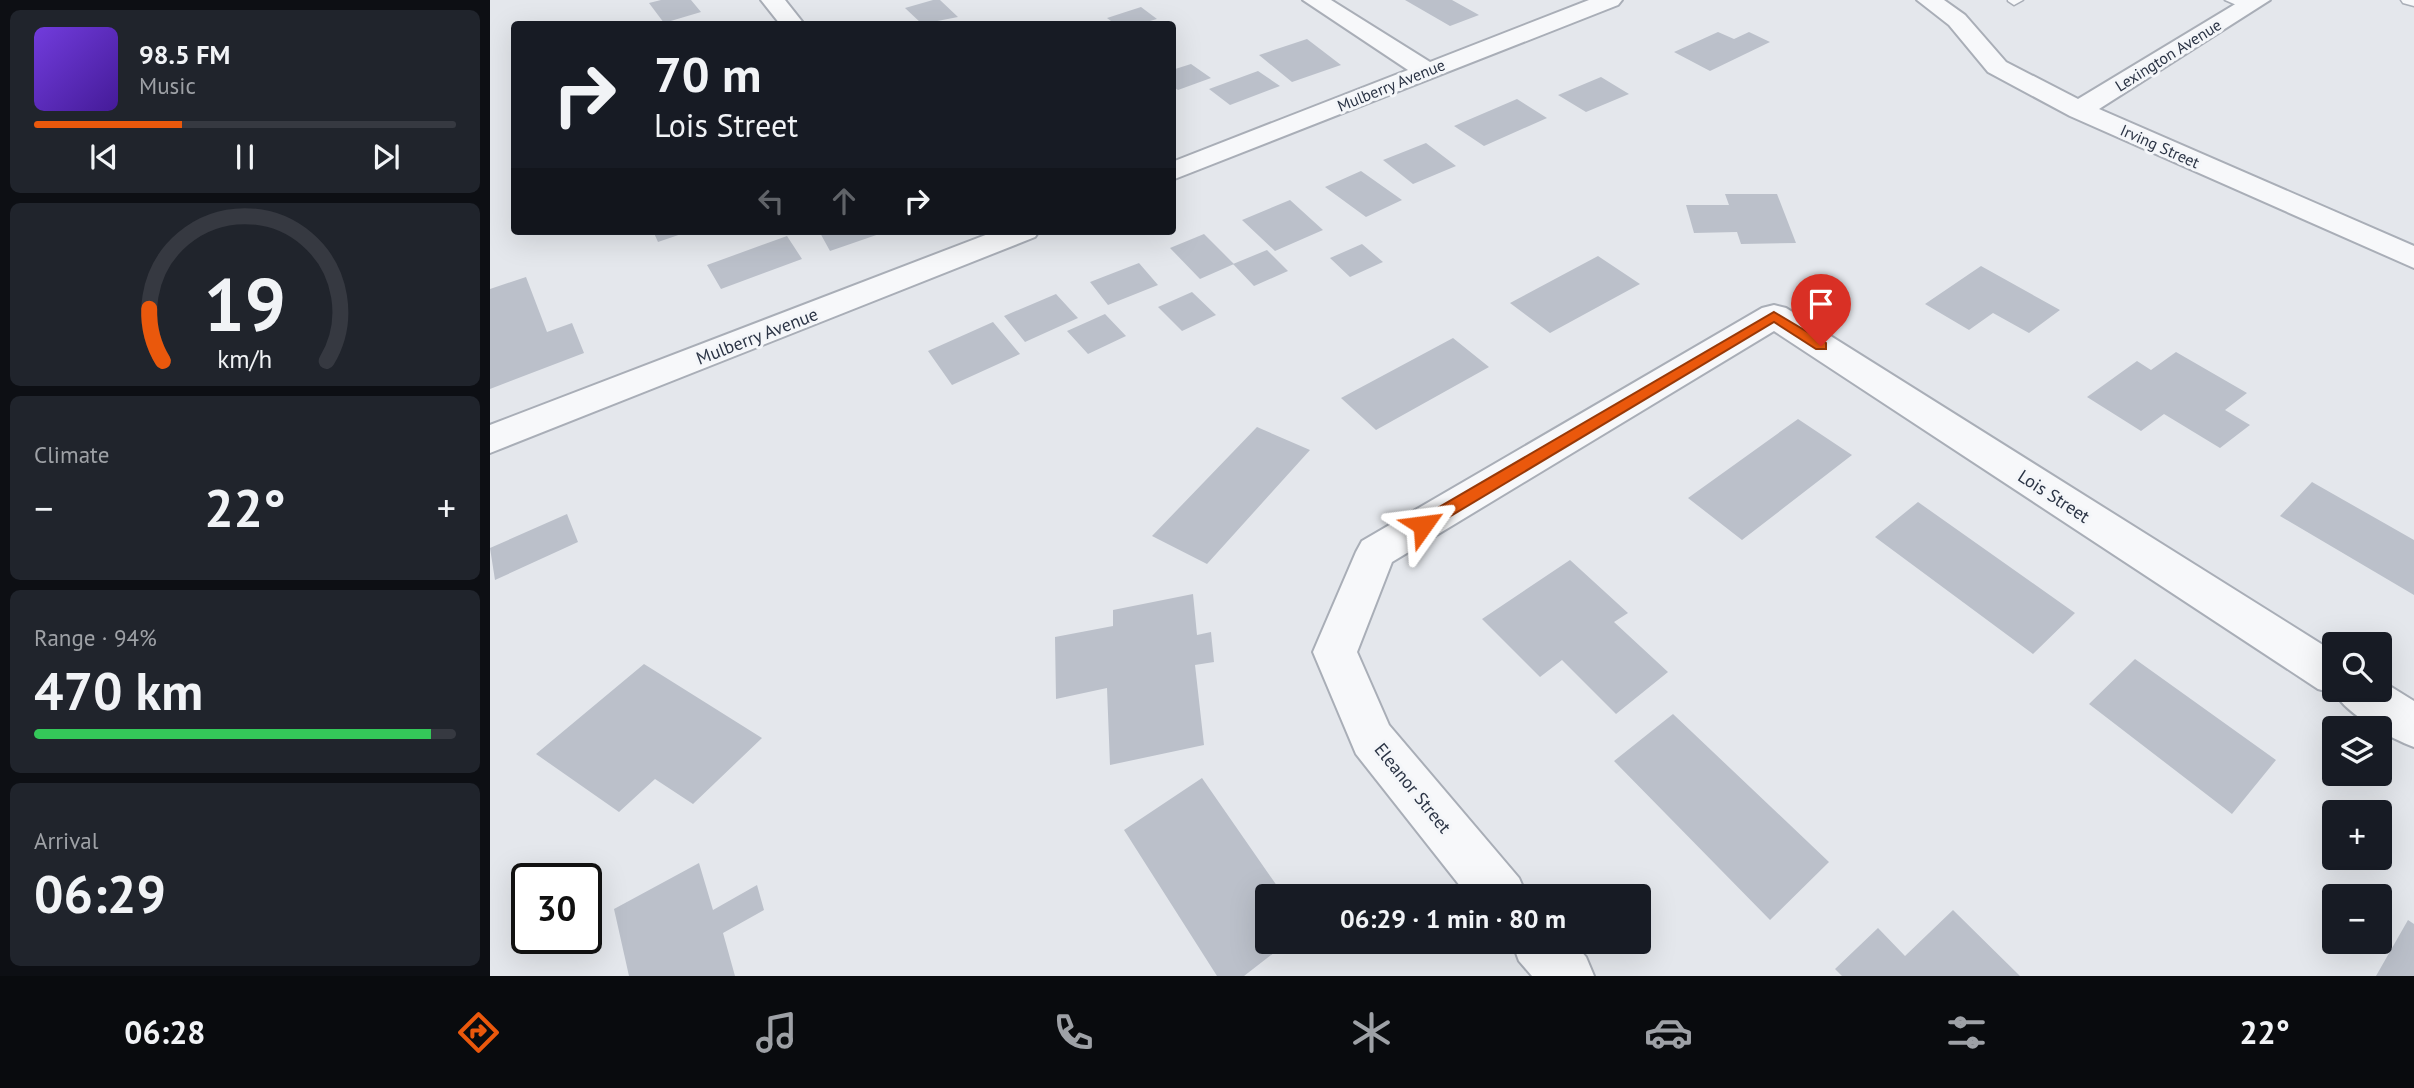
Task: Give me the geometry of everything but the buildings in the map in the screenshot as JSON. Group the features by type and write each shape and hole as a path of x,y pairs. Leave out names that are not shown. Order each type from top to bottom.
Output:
{"street":[{"path":"773,0 790,21"},
{"path":"1315,0 1427,71"},
{"name":"Mulberry Avenue","path":"1176,170 1610,0"},
{"name":"Irving Street","path":"1930,0 1957,20 1997,67 2079,110 2414,258"},
{"name":"Lexington Avenue","path":"2079,110 2246,2"},
{"name":"Mulberry Avenue","path":"490,440 966,241 1001,235"},
{"name":"Eleanor Street","path":"1491,884 1372,739 1335,652 1376,552 1774,316"},
{"name":"Lois Street","path":"1774,316 2322,667"},
{"path":"2376,702 2414,726"},
{"path":"1548,954 1567,976"}],"lane":[{"path":"2407,0 2414,2"}],"route":[{"path":"1423,525 1774,316 1821,346"}]}
